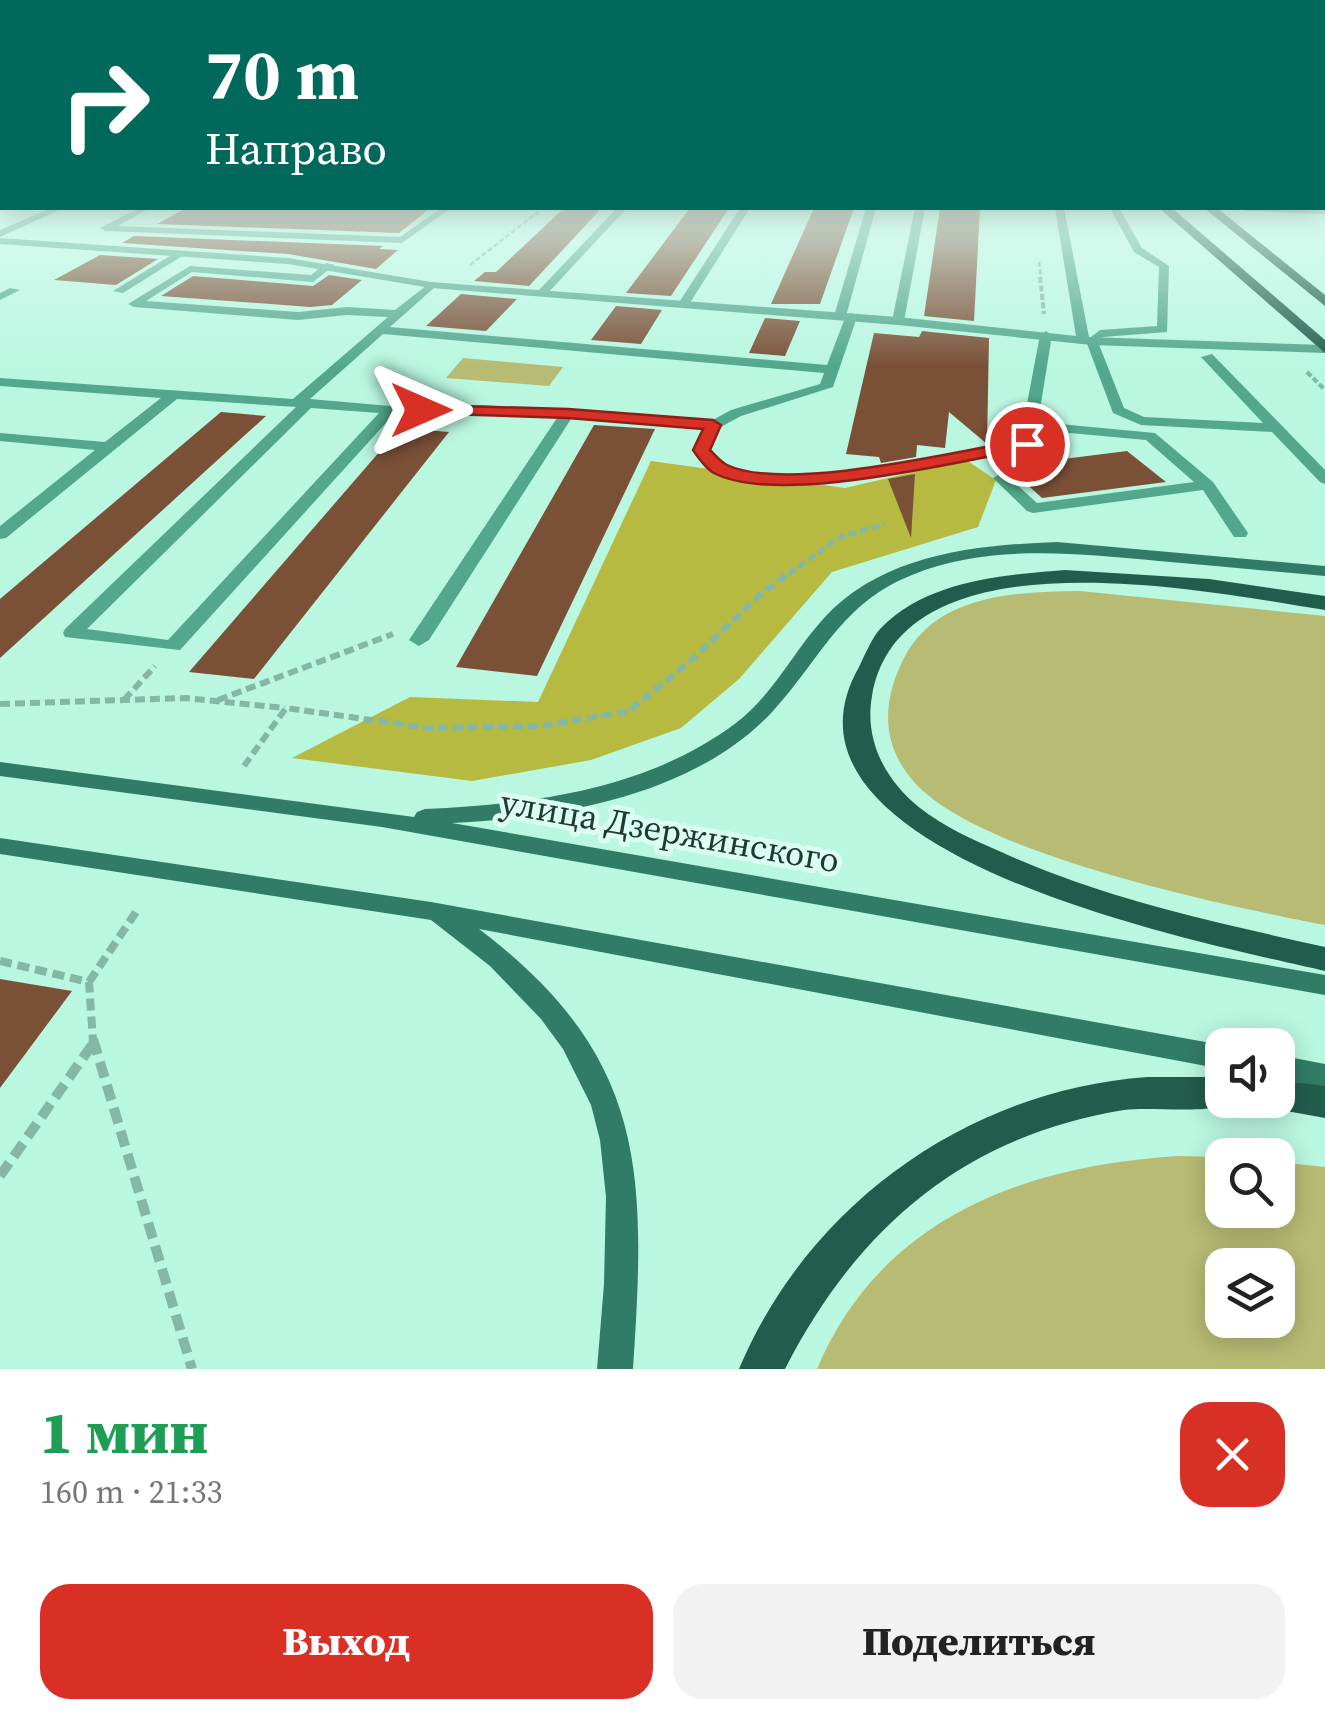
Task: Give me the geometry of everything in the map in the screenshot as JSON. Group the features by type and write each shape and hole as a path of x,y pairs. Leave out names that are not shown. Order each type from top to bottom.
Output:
{"main road":[{"path":"1200,239 1325,348"},
{"path":"1250,239 1325,302"},
{"path":"1259,239 1309,269"},
{"path":"382,818 538,808 630,786 687,762 726,740 760,713 833,620 855,599 907,571 938,561 1014,548 1057,547 1325,571"},
{"path":"1325,603 1119,578 1038,578 986,584 949,594 916,610 893,629 862,679 856,734 875,778 902,808 945,837 1062,892 1163,921 1325,959"},
{"name":"улица Дзержинского","path":"0,769 382,818 1325,985"},
{"path":"0,846 432,911 1205,1054"},
{"path":"432,911 477,940 540,1000 577,1052 608,1114 621,1191 615,1369"},
{"path":"1295,1070 1325,1076"},
{"path":"761,1369 783,1322 826,1261 870,1212 932,1163 1014,1123 1068,1105 1126,1094 1205,1092"},
{"path":"1295,1098 1325,1102"}],"street":[{"path":"21,239 330,265 431,285 898,320 1087,341 1325,348"},
{"path":"374,239 404,239"},
{"path":"542,293 593,239"},
{"path":"684,304 725,239"},
{"path":"0,382 390,410 568,414 713,425 736,413 826,387 834,370 864,239"},
{"path":"898,320 914,239"},
{"path":"1066,239 1087,341 1118,410 1140,420 1275,428"},
{"path":"1087,341 1100,334 1163,329 1164,266 1138,250 1132,239"},
{"path":"119,291 182,253"},
{"path":"330,265 313,278 190,270 134,304 298,316 347,311 396,314"},
{"path":"390,410 173,646 72,633 378,330 431,285"},
{"path":"0,297 14,290"},
{"path":"378,330 834,370"},
{"path":"713,425 701,450 719,469 774,481 868,472 1027,444 1046,335"},
{"path":"1206,357 1325,479"},
{"path":"0,534 172,396"},
{"path":"420,640 568,414"},
{"path":"1028,426 1150,436 1207,484 1240,533"},
{"path":"0,437 108,447"},
{"path":"1001,478 1033,508 1207,484"}],"path":[{"path":"1039,262 1046,335"},
{"path":"0,704 216,701 428,728 543,726 629,711 694,658 761,594 840,537 886,524"},
{"path":"216,701 433,620"},
{"path":"124,700 173,646"},
{"path":"244,766 286,708"},
{"path":"138,909 89,982 93,1044 192,1369"},
{"path":"0,961 89,982"},
{"path":"0,1176 93,1044"}],"green space":[{"path":"463,358 563,367 549,386 446,378"},
{"path":"1080,591 1325,616 1325,925 1169,891 1047,854 946,808 914,782 895,752 888,721 897,672 920,635 938,619 982,600"},
{"path":"1205,1157 1205,1228 1295,1228 1295,1164 1325,1167 1325,1369 817,1369 845,1317 879,1273 920,1237 965,1209 1015,1187 1122,1162"}],"shaded area":[{"path":"966,460 996,480 978,527 832,572 739,679 681,728 591,760 472,781 292,758 410,697 538,702 651,461 845,488"}],"building":[{"path":"129,239 206,239 383,246 379,249 398,250 376,269 288,254 122,243"},
{"path":"531,239 573,239 529,286 474,281 485,272 496,272"},
{"path":"667,239 709,239 671,296 626,293"},
{"path":"800,239 843,239 820,304 771,304"},
{"path":"935,239 978,239 974,321 924,316"},
{"path":"100,255 158,259 116,285 54,280"},
{"path":"329,275 362,280 332,305 310,307 161,296 193,276 313,286"},
{"path":"461,294 517,299 486,331 426,326"},
{"path":"616,306 662,310 641,344 591,340"},
{"path":"765,318 800,321 785,356 749,353"},
{"path":"922,331 989,338 987,444 949,412 945,448 917,445 916,457 881,463 879,457 846,454 874,333 919,337"},
{"path":"221,412 266,416 0,658 0,599"},
{"path":"594,425 655,429 537,676 456,667"},
{"path":"400,428 449,432 254,679 189,672"},
{"path":"1127,451 1166,482 1042,498 1007,466"},
{"path":"915,474 911,538 888,479"},
{"path":"0,979 72,991 0,1088"}],"route":[{"path":"421,410 568,414 713,425 701,450 719,469 774,481 868,472 1027,444"}]}
